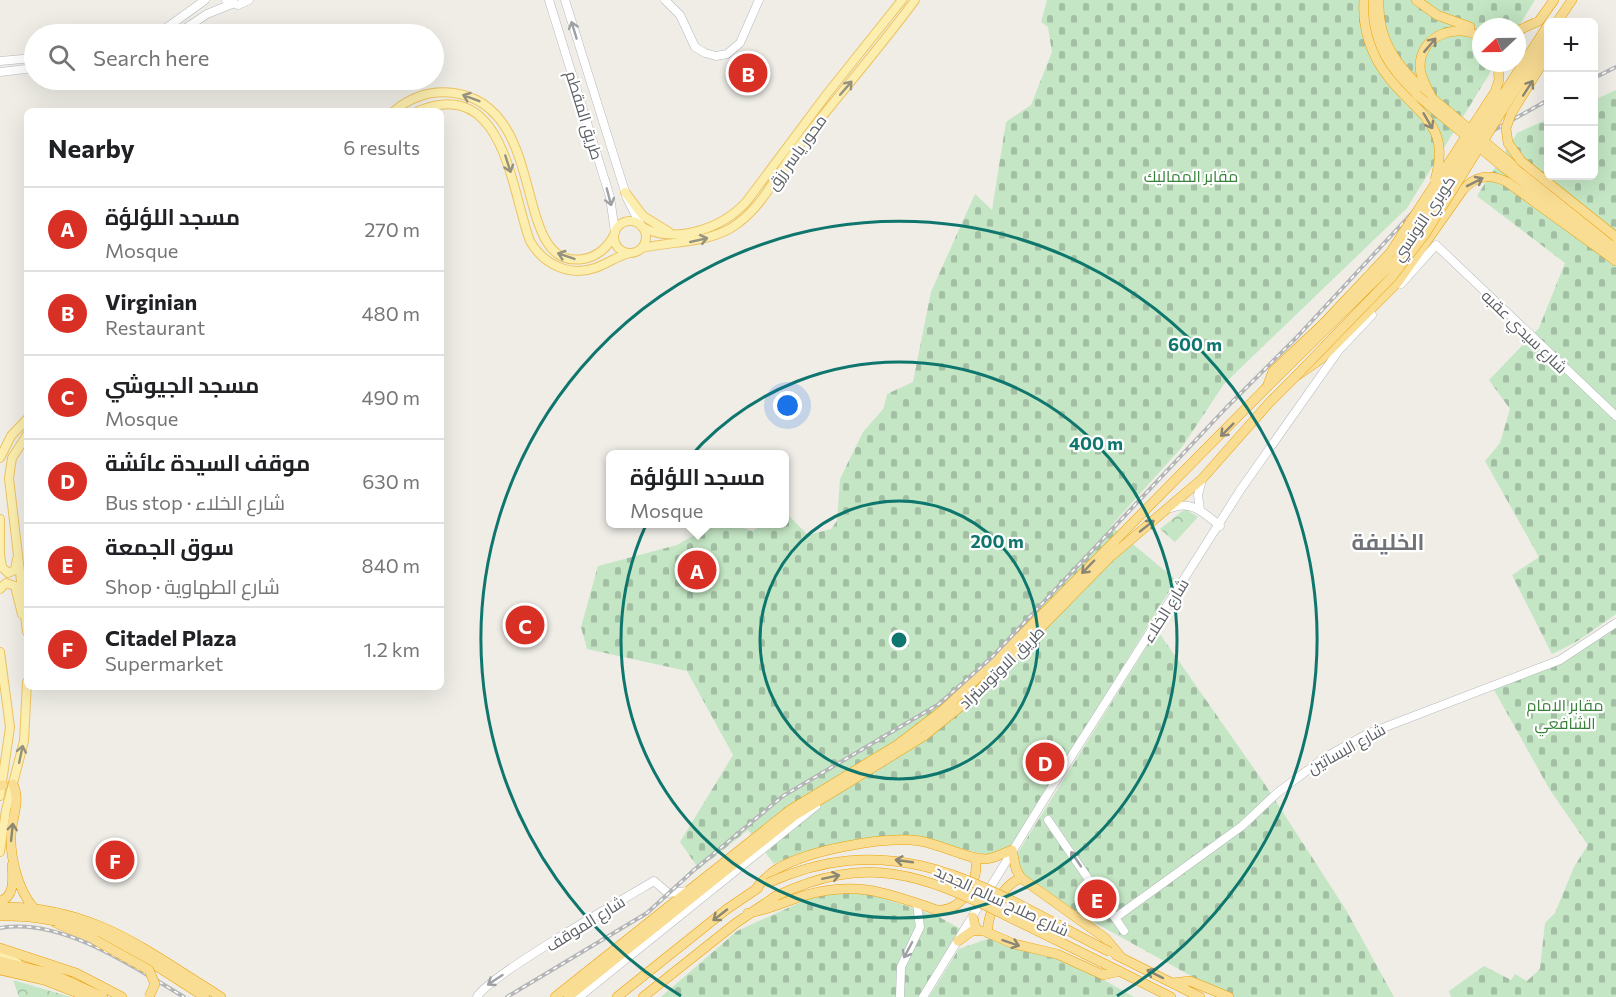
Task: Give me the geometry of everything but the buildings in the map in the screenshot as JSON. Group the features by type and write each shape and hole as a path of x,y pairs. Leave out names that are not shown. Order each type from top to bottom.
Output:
{"highway":[{"path":"1364,0 1366,31 1375,56 1395,85 1426,115 1437,139 1438,171 1428,196"},
{"path":"1372,0 1373,23 1382,52 1400,79 1616,253"},
{"path":"1379,0 1381,27 1390,52 1405,73 1506,164 1616,245"},
{"path":"1416,0 1437,15 1472,27"},
{"path":"1526,27 1539,21 1554,0"},
{"name":"كوبري التونسي","path":"1553,18 1564,0"},
{"path":"1560,18 1572,0"},
{"path":"1432,98 1420,68 1427,45 1440,34 1457,30 1472,34"},
{"name":"كوبري التونسي","path":"1267,387 1397,259 1544,32"},
{"name":"كوبري التونسي","path":"1295,377 1392,277 1425,234 1544,41"},
{"path":"1544,61 1508,121 1508,143 1521,161 1616,237"},
{"path":"1267,387 1273,371 1378,268 1495,92 1499,80 1499,72"},
{"path":"1295,377 1321,359 1398,282 1462,191 1479,178 1493,177 1507,182 1616,261"},
{"name":"طريق الاوتوستراد","path":"668,913 794,816 916,741 953,713 1001,671 1116,552 1191,490 1295,377"},
{"name":"طريق الاوتوستراد","path":"668,913 691,891 800,802 897,745 948,706 1267,387"},
{"path":"1196,459 1198,468 1205,476"},
{"path":"1179,476 1189,480 1191,490"},
{"path":"0,902 7,899 11,893 11,836 18,800 5,785"},
{"path":"754,891 768,875 800,858 884,841 927,842 975,858 990,858 1012,850 1021,878 1105,938 1121,957"},
{"path":"12,853 26,895 33,907"},
{"path":"748,913 770,909 815,892 847,887 876,890 944,911 957,906 974,880 977,867 975,858"},
{"name":"شارع صلاح سالم الجديد","path":"617,997 754,891 768,883 802,870 846,860 890,859 925,865 960,877 1200,997"},
{"name":"شارع صلاح سالم الجديد","path":"643,997 748,913 776,896 813,882 852,873 882,873 915,877 951,888 1171,997"},
{"path":"984,932 991,914 1010,885 1021,878"},
{"path":"0,907 33,907 74,916 117,934 220,997"},
{"path":"555,997 668,913"},
{"path":"568,997 668,913"},
{"path":"0,916 46,917 88,929 127,948 205,997"},
{"path":"46,917 149,969 155,984 149,997"},
{"path":"973,917 975,926 984,932 1014,944 1057,954 1103,975 1112,975 1120,971"},
{"path":"958,941 972,932 984,932"},
{"path":"1,955 23,966 72,981 104,997"},
{"path":"1,955 76,973 122,997"},
{"path":"0,970 44,980 88,997"},
{"path":"1173,983 1190,981 1229,997"}],"main road":[{"name":"محور ياسر رزق","path":"641,226 660,233 695,231 714,225 741,207 902,0"},
{"name":"محور ياسر رزق","path":"642,248 710,237 730,228 749,214 796,149 879,49 915,0"},
{"path":"399,108 415,98 435,92 459,94 481,102 499,117 512,137 539,230 552,249 566,257 584,259 604,249 625,222 641,226 646,239 642,248 582,271 564,269 550,263 540,256 530,241 502,147 489,125 471,111 456,106 437,105 428,108"},
{"path":"625,192 643,216 672,234"},
{"path":"615,233 618,247 630,253"},
{"path":"0,458 11,436 24,421"},
{"path":"24,439 15,452 9,471 24,601"},
{"path":"0,519 0,554 3,569 12,572 17,566 17,546"},
{"path":"0,589 8,583 15,586 24,615"},
{"path":"0,652 10,727 0,852"},
{"path":"0,796 24,741 27,690"}],"street":[{"path":"172,24 205,0"},
{"path":"192,24 229,2 238,5 249,0"},
{"name":"طريق المقطم","path":"549,0 607,188 615,233"},
{"name":"طريق المقطم","path":"565,0 625,192 641,226"},
{"path":"665,0 682,19 695,47 705,54 716,56 732,51 740,43 759,0"},
{"path":"0,61 24,59"},
{"path":"0,72 24,69"},
{"name":"شارع سيدي عقبه","path":"1436,245 1616,416"},
{"name":"شارع الخلاء","path":"923,997 1012,850 1220,525 1240,489 1339,350 1436,245"},
{"path":"1200,510 1198,495 1205,476"},
{"path":"1171,508 1183,505 1200,510 1220,525"},
{"name":"شارع البساتين","path":"1115,918 1242,826 1279,791 1324,758 1367,734 1531,672 1578,650 1616,623"},
{"path":"579,997 805,816 831,792"},
{"path":"1048,820 1124,931"},
{"name":"شارع الموقف","path":"477,997 484,987 518,970 654,880 668,893 691,891"},
{"path":"900,997 899,979 902,963 920,927 917,904"}],"green space":[{"name":"مقابر المماليك","path":"1047,0 1535,0 1524,18 1472,18 1472,72 1490,72 1407,208 1224,384 1182,447 1111,526 1176,580 1006,857 983,854 926,839 900,836 864,839 823,847 774,864 748,830 699,869 680,842 733,755 687,671 587,649 581,627 598,566 677,545 707,528 744,528 753,531 757,528 789,528 789,516 808,535 831,529 837,521 840,479 863,432 884,408 887,394 913,382 931,292 975,194 992,210 1006,122 1031,105 1052,52 1048,27 1041,22"},
{"path":"1616,90 1616,614 1576,642 1552,654 1512,575 1539,557 1485,461 1500,443 1510,409 1489,380 1539,328 1565,263 1477,196 1517,133 1544,121 1544,180 1598,180 1598,98"},
{"path":"1185,509 1198,517 1175,542 1160,529"},
{"name":"مقابر الامام الشافعي","path":"1616,624 1616,997 1451,997 1449,991 1484,966 1511,980 1515,974 1527,981 1540,969 1545,923 1555,913 1574,867 1588,845 1550,790 1493,688 1563,660"},
{"path":"1157,630 1264,783 1346,910 1394,997 1229,997 1081,915 1041,886 1009,867"},
{"path":"832,892 864,892 937,916 961,929 919,997 661,997 737,931 808,899"},
{"path":"990,938 1015,948 1072,962 1134,997 929,997 959,949"},
{"path":"13,980 71,997 19,997"}],"railway":[{"path":"1598,76 1616,67"},
{"path":"507,997 647,913 694,870 783,796 939,704 991,658 1226,408 1296,338 1414,211 1455,152 1544,102"},
{"path":"0,928 23,927 47,930 72,937 120,959 184,997"}],"place":[{"name":"Virginian","path":"748,73"},
{"name":"مسجد اللؤلؤة","path":"697,570"},
{"name":"مسجد الجيوشي","path":"525,625"},
{"name":"موقف السيدة عائشة","path":"1045,762"},
{"name":"Citadel Plaza","path":"115,860"},
{"name":"سوق الجمعة","path":"1097,899"}],"district":[{"name":"الخليفة","path":"1388,541"}]}
